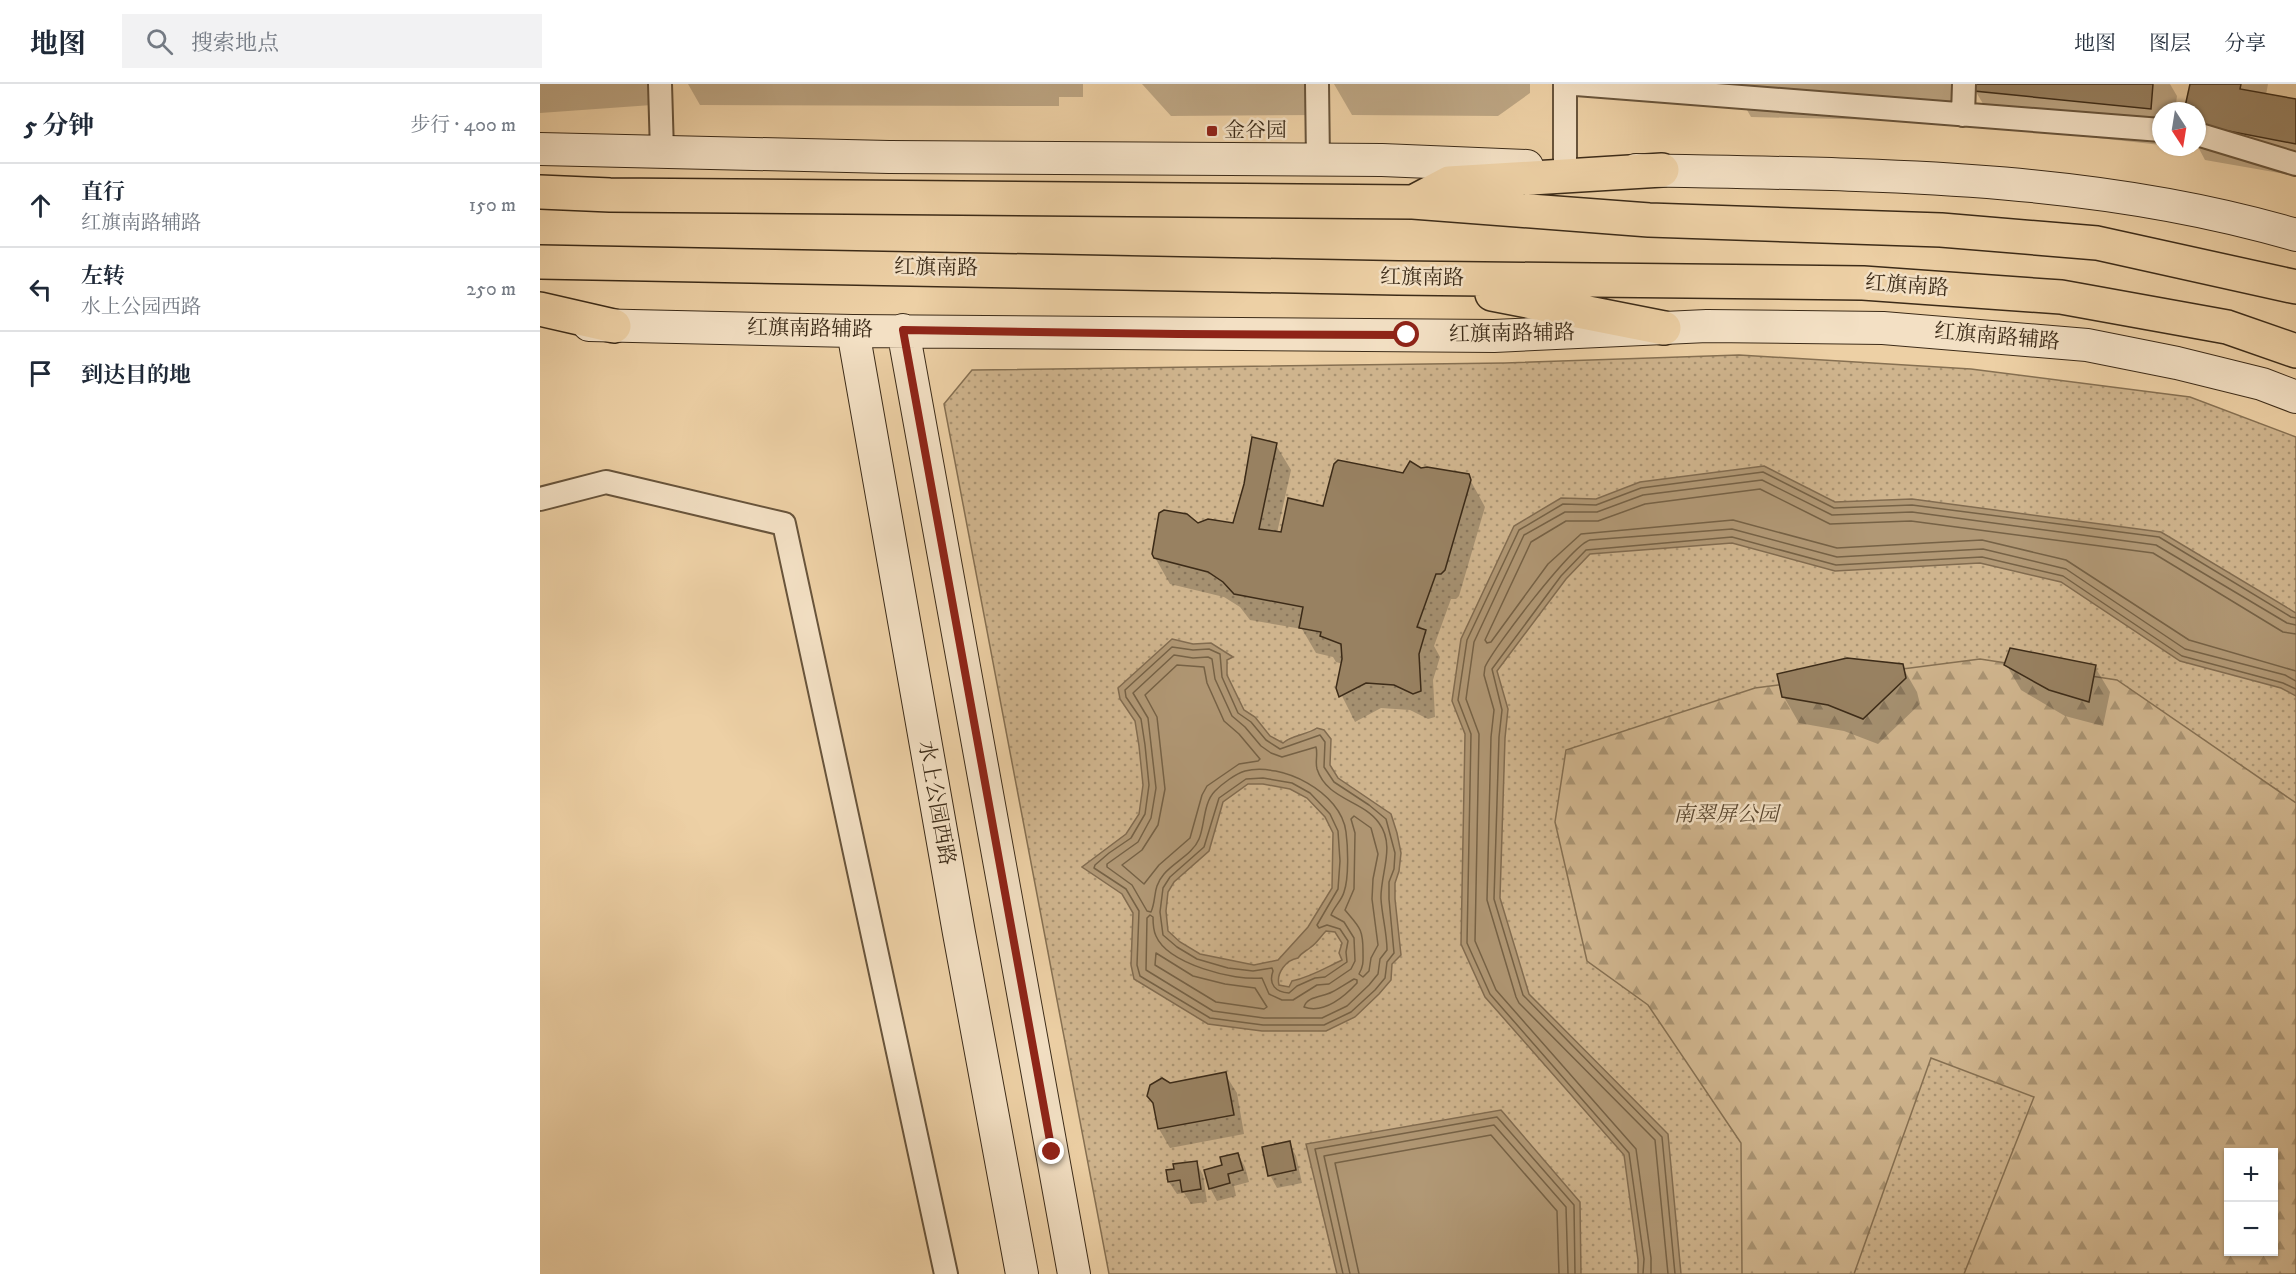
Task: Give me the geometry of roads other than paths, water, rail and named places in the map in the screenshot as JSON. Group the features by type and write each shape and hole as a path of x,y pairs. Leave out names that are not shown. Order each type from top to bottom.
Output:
{"highway":[{"path":"1413,202 1449,183 1662,170"},
{"path":"540,192 610,195 1413,202 1649,220 1941,230 2097,243 2296,287"},
{"name":"红旗南路","path":"540,262 1398,278 1863,283 2061,297 2227,327 2296,351"},
{"path":"1398,278 1578,310 1664,328"},
{"path":"540,309 614,326"}],"main road":[{"path":"540,149 912,157 1382,159 1565,168 1800,172 1968,179 2119,197 2178,207 2229,217 2296,235"},
{"name":"红旗南路辅路","path":"540,323 853,331 1514,336 1707,326 1883,328 2087,345 2252,381 2296,397"},
{"path":"903,330 1074,1274"},
{"name":"水上公园西路","path":"853,331 959,933 1022,1274"}],"street":[{"path":"660,84 662,153"},
{"path":"1317,84 1318,160"},
{"path":"1565,84 1565,168"},
{"path":"1576,84 2152,129"},
{"path":"1963,115 1964,84"},
{"path":"2206,137 2296,164"},
{"path":"540,499 606,482 784,524 946,1274"}],"water":[{"path":"1764,466 1835,502 1912,499 2161,532 2296,613 2296,696 2281,688 2180,661 2061,582 1980,563 1835,571 1732,543 1590,554 1566,579 1497,671 1508,709 1500,898 1529,994 1668,1134 1681,1274 1638,1274 1624,1155 1485,997 1461,944 1465,734 1452,701 1461,639 1514,526 1561,498 1596,499 1640,482"},
{"path":"1172,639 1193,644 1211,643 1233,657 1227,660 1227,675 1244,710 1255,717 1270,736 1283,743 1317,728 1324,730 1331,739 1330,765 1338,778 1391,814 1401,853 1395,883 1395,899 1401,955 1392,964 1391,980 1355,1017 1326,1031 1262,1031 1208,1024 1134,979 1131,965 1133,913 1122,894 1082,867 1126,834 1139,814 1143,785 1135,721 1120,699 1118,688","holes":["1248,784 1290,789 1307,798 1325,817 1333,833 1332,888 1308,927 1278,960 1254,965 1200,954 1180,942 1168,931 1166,911 1168,892 1174,882 1209,851 1223,802","1326,931 1335,932 1342,943 1339,953 1342,960 1312,975 1292,981 1289,987 1279,985 1278,980 1283,968 1313,946"]},
{"path":"1501,1110 1580,1202 1581,1274 1337,1274 1306,1144"}],"place":[{"name":"金谷园","path":"1212,131"}],"park label":[{"name":"南翠屏公园","path":"1726,815"}]}
